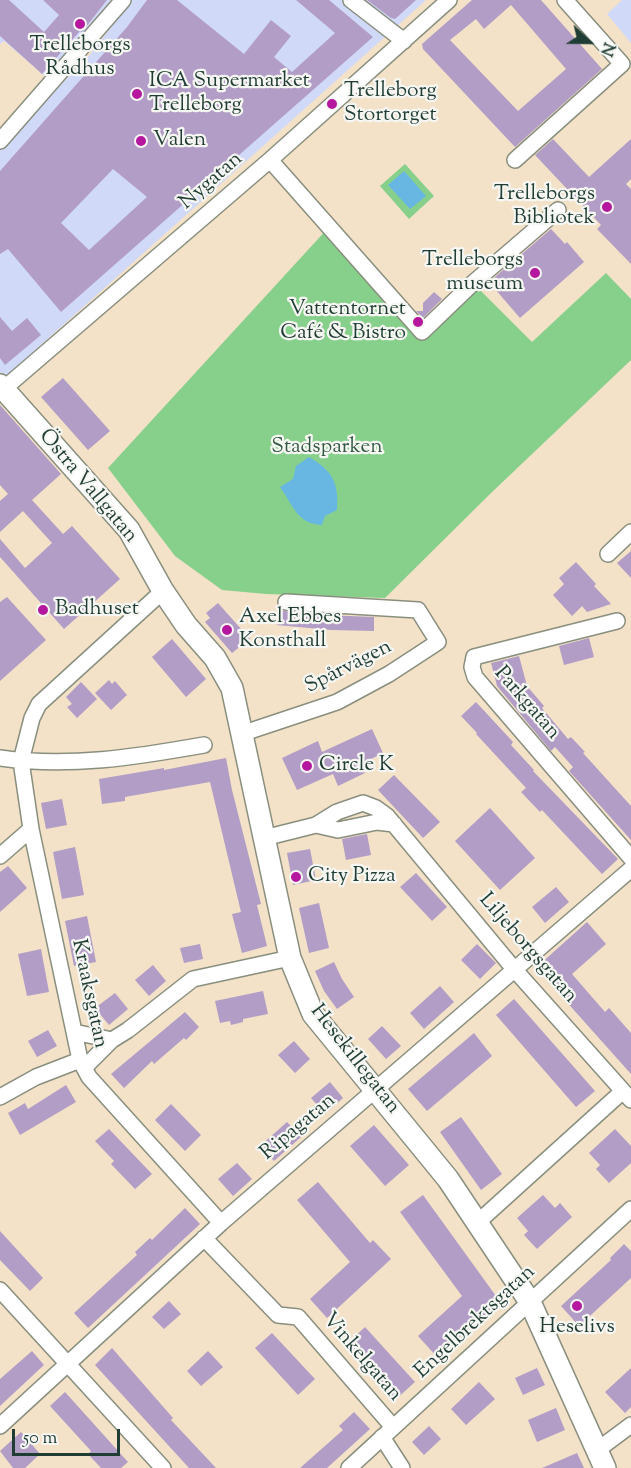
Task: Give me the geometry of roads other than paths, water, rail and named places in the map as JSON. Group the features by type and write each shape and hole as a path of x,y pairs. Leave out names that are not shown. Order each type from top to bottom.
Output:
{"street":[{"path":"0,141 123,0"},
{"path":"351,0 404,41"},
{"name":"Nygatan","path":"1,389 270,160 449,0"},
{"path":"515,160 622,63 565,0"},
{"path":"270,160 422,332 473,283 558,210"},
{"name":"Östra Vallgatan","path":"1,389 129,530 163,591"},
{"path":"608,554 631,532"},
{"path":"21,761 32,718 39,704 163,591"},
{"name":"Hesekillegatan","path":"163,591 186,625 215,658 232,688 290,958 313,1014 448,1179 530,1302 601,1460"},
{"name":"Spårvägen","path":"241,734 337,702 389,674 438,642 418,610 286,602"},
{"name":"Parkgatan","path":"616,621 474,657 472,668 475,677 631,858"},
{"path":"0,758 21,761 85,762 142,756 204,745"},
{"name":"Kraaksgatan","path":"21,761 31,829 82,1064 88,1077 221,1223"},
{"name":"Liljeborgsgatan","path":"264,838 316,825 337,812 363,803 376,808 394,824 514,969 627,1096"},
{"name":"Liljeborgsgatan","path":"316,825 338,830 377,822 394,824"},
{"path":"0,856 31,829"},
{"name":"Ripagatan","path":"0,1426 204,1238 631,869"},
{"path":"0,1097 36,1077 82,1064 193,979 290,958"},
{"path":"74,1032 112,1040"},
{"path":"477,1223 627,1096"},
{"name":"Engelbrektsgatan","path":"349,1468 631,1209"},
{"name":"Vinkelgatan","path":"204,1238 278,1315 298,1317 388,1432 402,1468"},
{"path":"0,1290 163,1468"},
{"path":"601,1460 631,1425"}],"water":[{"path":"404,171 426,196 410,209 388,185"},
{"path":"309,457 328,472 337,491 337,510 325,516 322,525 314,524 301,517 280,487 293,479 296,466"}],"place":[{"name":"Trelleborgs Rådhus","path":"80,24"},
{"name":"ICA Supermarket Trelleborg","path":"137,94"},
{"name":"Trelleborg Stortorget","path":"332,104"},
{"name":"Valen","path":"141,141"},
{"name":"Trelleborgs Bibliotek","path":"607,207"},
{"name":"Trelleborgs museum","path":"535,273"},
{"name":"Vattentornet Café & Bistro","path":"418,322"},
{"name":"Badhuset","path":"43,610"},
{"name":"Axel Ebbes Konsthall","path":"227,630"},
{"name":"Circle K","path":"307,766"},
{"name":"City Pizza","path":"296,877"},
{"name":"Heselivs","path":"577,1306"}],"park label":[{"name":"Stadsparken","path":"327,448"}]}
